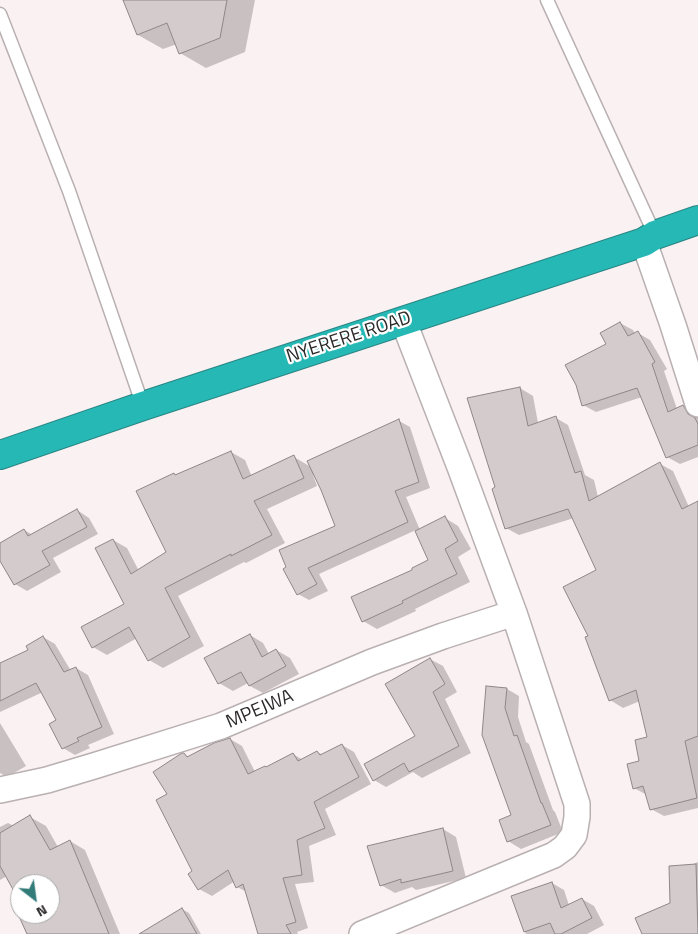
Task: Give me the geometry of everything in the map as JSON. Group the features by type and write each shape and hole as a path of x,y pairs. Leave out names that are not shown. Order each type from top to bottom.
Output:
{"highway":[{"name":"NYERERE ROAD","path":"0,455 698,220"}],"street":[{"path":"649,238 673,325 698,404"},
{"path":"362,934 554,855 565,847 574,834 577,818 577,804 514,613 460,467 402,320"},
{"name":"MPEJWA","path":"0,790 47,780 221,726 372,662 514,613"}],"lane":[{"path":"547,0 649,238"},
{"path":"0,14 69,191 143,406"}],"building":[{"path":"123,0 227,0 220,38 179,54 167,23 137,35"},
{"path":"620,322 628,336 638,331 655,362 652,364 668,412 683,405 688,414 695,418 698,424 698,445 666,458 637,388 582,406 576,385 565,365 606,344 600,333"},
{"path":"520,387 528,426 556,416 575,473 581,471 589,501 660,462 682,509 698,501 698,736 685,741 697,798 650,810 643,786 633,789 627,764 639,761 635,740 647,737 636,690 609,701 585,637 588,636 563,587 596,570 568,509 505,529 492,489 495,487 467,398"},
{"path":"399,419 419,482 395,491 408,522 308,568 317,584 297,595 283,569 286,567 279,550 335,526 307,461"},
{"path":"231,451 243,479 294,455 304,478 254,501 272,535 165,588 190,637 148,661 129,627 92,648 81,627 124,604 95,548 113,539 131,574 166,552 136,491 174,473 175,475"},
{"path":"77,509 87,527 42,551 50,565 14,585 0,561 0,543 24,529 28,536"},
{"path":"445,516 458,541 445,549 457,574 402,601 403,603 362,622 351,597 412,570 412,568 428,560 415,531"},
{"path":"250,634 262,657 276,649 286,666 249,686 241,672 218,684 204,658"},
{"path":"43,636 64,672 76,667 102,727 77,738 79,741 62,749 49,724 56,720 36,683 0,701 0,663 28,650 26,646"},
{"path":"430,658 445,684 433,692 459,746 409,772 404,763 373,781 364,764 415,736 385,684"},
{"path":"486,686 507,688 505,708 514,736 517,735 541,803 551,825 507,842 499,820 511,815 482,735"},
{"path":"230,738 248,774 293,753 298,761 317,751 320,755 342,744 359,777 314,802 325,828 297,840 302,875 283,878 296,922 286,925 291,934 258,934 243,884 236,888 228,870 198,890 188,874 192,871 156,800 167,794 153,772 182,753 187,757 214,743"},
{"path":"30,815 50,850 70,840 109,934 27,934 22,924 60,924 60,874 10,874 10,884 0,866 0,833"},
{"path":"443,828 453,871 401,883 401,879 380,886 367,846"},
{"path":"696,864 698,934 642,934 635,918 670,903 669,866"},
{"path":"552,882 561,908 582,898 592,918 561,934 555,934 550,923 524,932 511,896"},
{"path":"182,908 197,934 139,934"}]}
